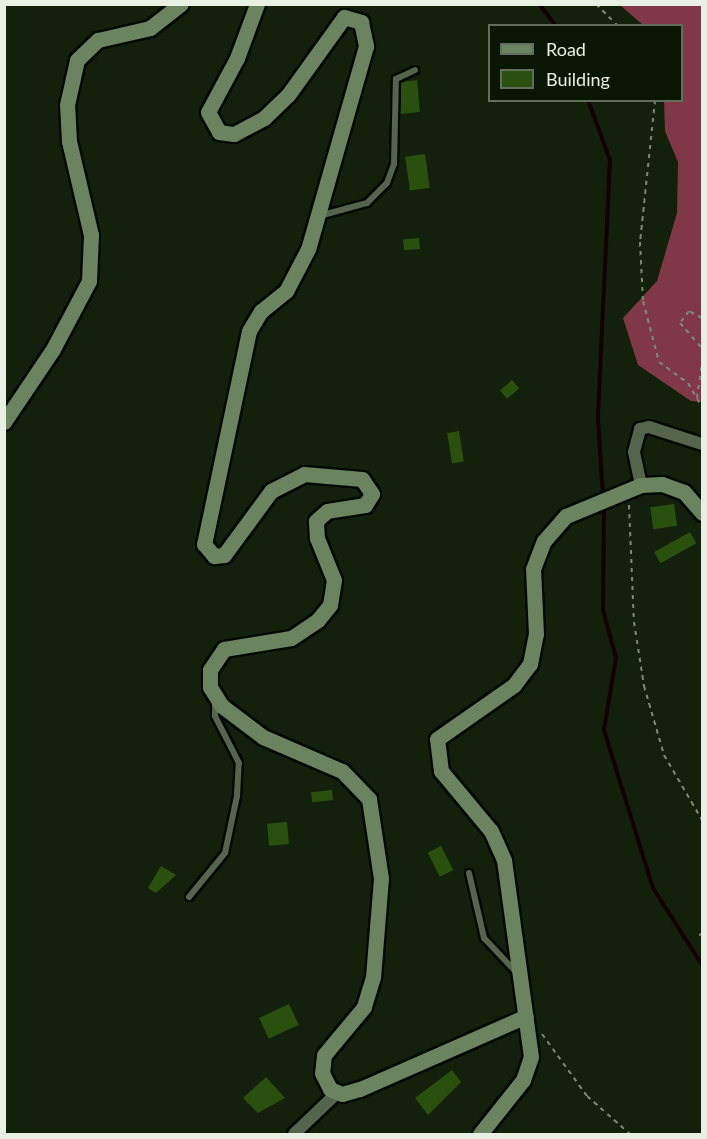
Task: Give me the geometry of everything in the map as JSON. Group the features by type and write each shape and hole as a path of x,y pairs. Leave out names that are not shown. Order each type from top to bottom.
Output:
{"street":[{"path":"4,422 53,349 89,281 91,235 69,141 67,105 77,60 98,40 150,28 181,4"},
{"path":"257,4 237,58 208,112 212,126 225,134 249,129 288,95 344,17 357,17 365,29 362,70 319,216 295,279 261,311 249,331 204,544 214,556 224,555 270,491 304,474 362,479 372,494 365,505 327,511 316,521 317,538 334,580 324,613 291,638 224,649 210,670 215,697 276,745 352,778 369,799 379,843 378,938 368,998 323,1059 325,1081 337,1093"},
{"path":"635,487 634,452 640,429 649,427 702,444"},
{"path":"480,1134 523,1080 531,1057 509,878 498,843 446,779 437,739 514,685 530,664 536,634 531,588 536,556 555,525 584,504 635,487 676,488 702,513"},
{"path":"294,1134 337,1093 360,1089 526,1016"}],"lane":[{"path":"319,216 367,203 387,183 394,164 396,79 415,70"},
{"path":"189,897 225,854 238,785 239,763 215,716 215,697"},
{"path":"469,873 484,938 521,977"}],"path":[{"path":"596,4 616,24"},
{"path":"655,102 640,243 643,301 659,362 688,383 702,407"},
{"path":"702,318 689,311 680,322 702,348"},
{"path":"697,398 702,362"},
{"path":"635,487 634,622 644,686 664,755 702,820"},
{"path":"526,1016 556,1048 587,1096 630,1134"}],"shaded area":[{"path":"620,5 702,5 702,402 691,401 638,365 623,318 657,281 677,213 678,162 665,131 664,102 683,102 683,24 642,24"}],"building":[{"path":"417,80 420,112 400,114 401,82"},
{"path":"425,154 430,188 410,190 405,157"},
{"path":"419,238 420,249 404,250 403,239"},
{"path":"512,380 519,388 507,399 500,390"},
{"path":"459,431 464,462 452,463 447,433"},
{"path":"674,504 677,526 653,529 650,507"},
{"path":"690,532 696,543 660,563 654,552"},
{"path":"332,790 333,800 312,802 311,792"},
{"path":"287,822 289,844 269,846 267,824"},
{"path":"441,846 453,870 440,877 428,853"},
{"path":"161,866 176,875 156,893 148,888"},
{"path":"289,1004 299,1025 269,1039 259,1018"},
{"path":"452,1070 461,1082 428,1115 415,1098"},
{"path":"266,1077 285,1098 258,1113 243,1098"}],"waterway":[{"path":"539,4 554,24"},
{"path":"589,102 610,160 598,419 603,497"},
{"path":"604,505 603,610 616,658 604,730 653,888 702,965"}]}
